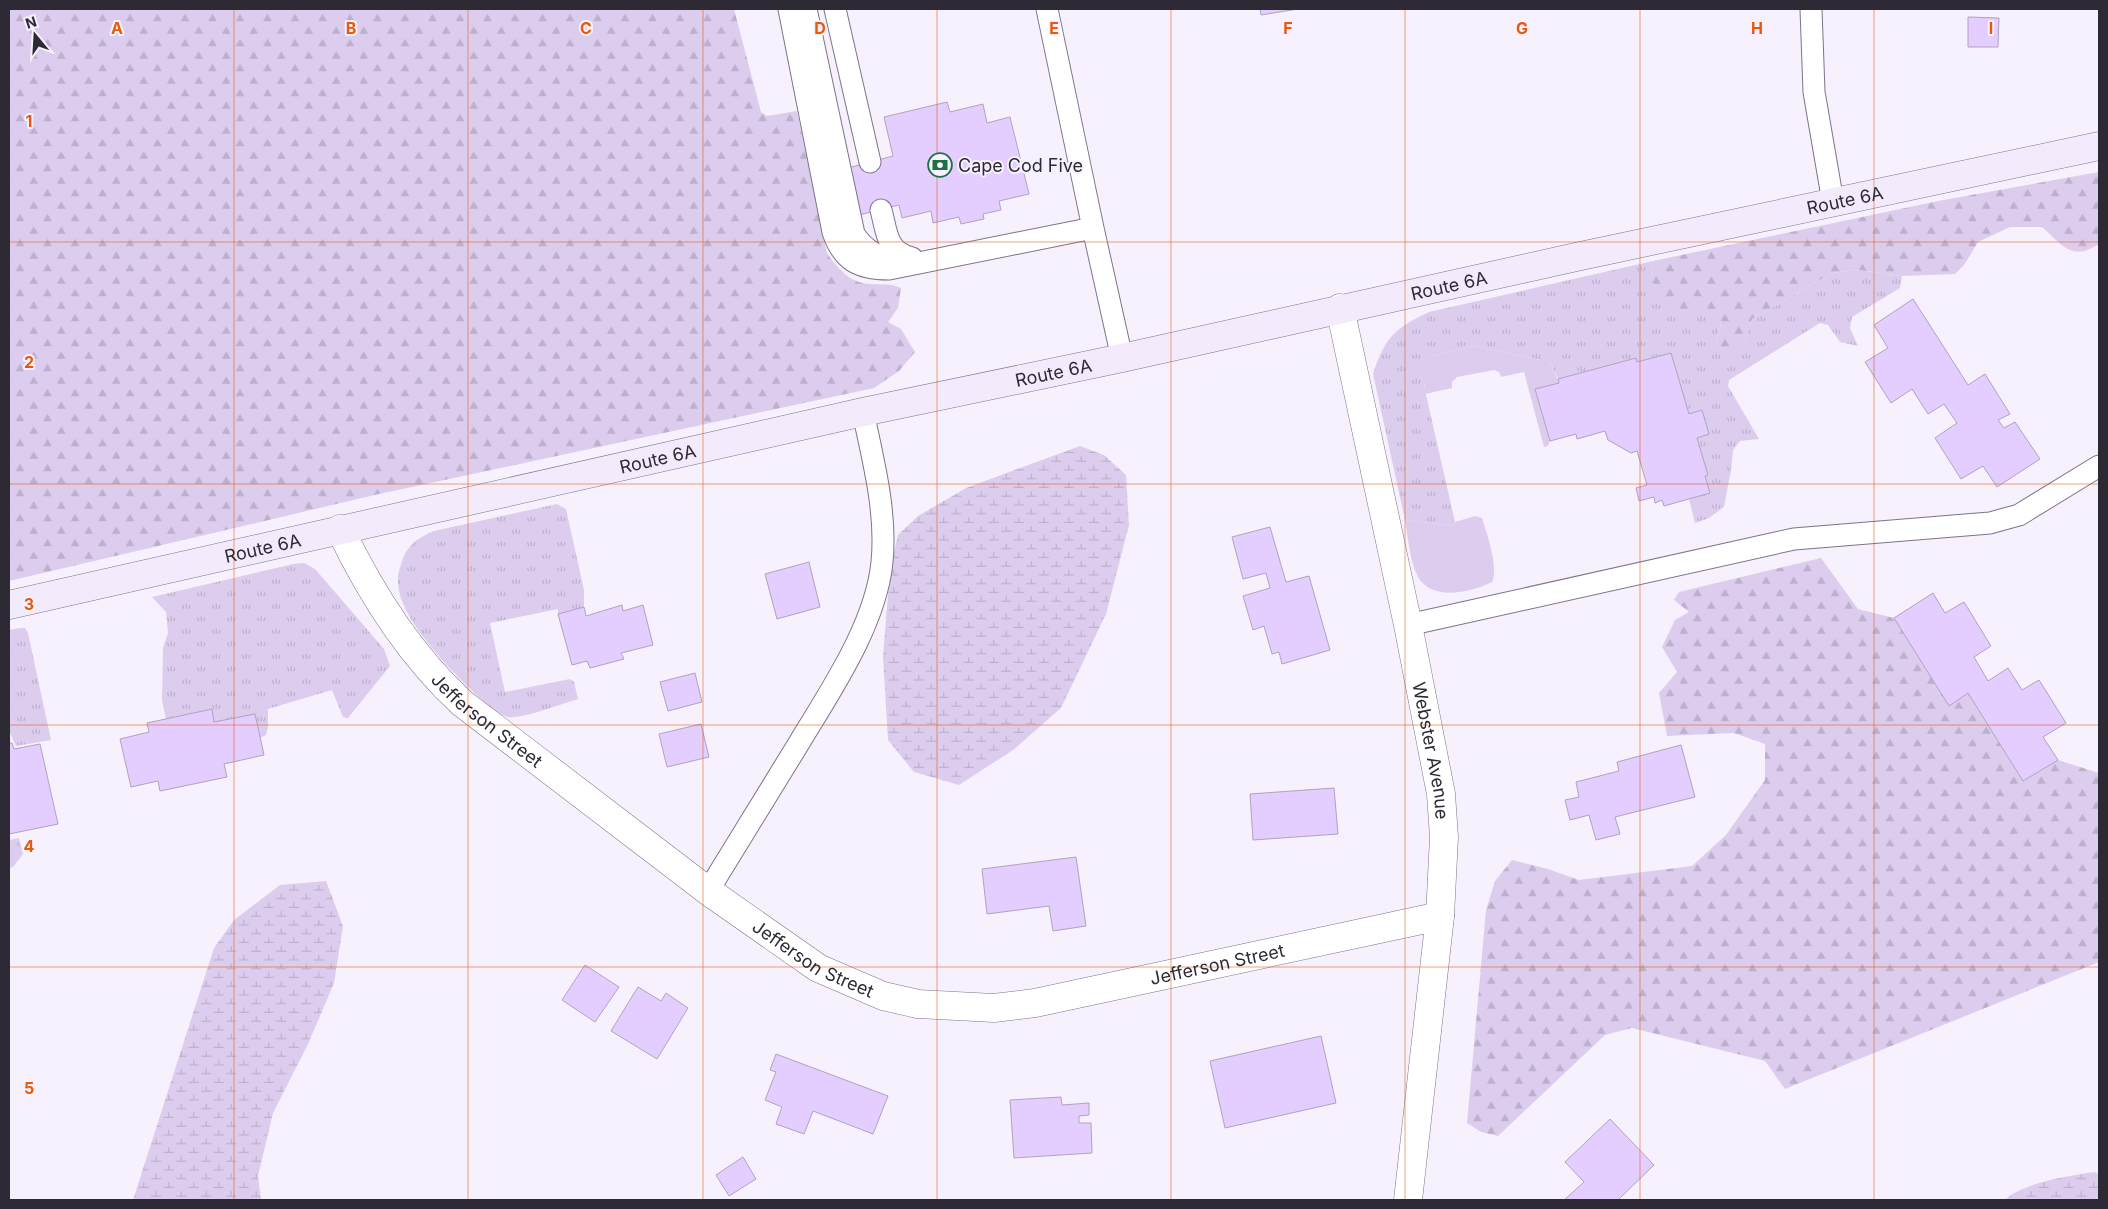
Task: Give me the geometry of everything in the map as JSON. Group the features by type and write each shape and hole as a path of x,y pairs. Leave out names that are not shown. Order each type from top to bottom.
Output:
{"main road":[{"name":"Route 6A","path":"9,605 863,412 1122,358 1340,308 2099,146"}],"street":[{"name":"Webster Avenue","path":"1340,308 1408,624 1441,794 1444,837 1440,916 1408,1200"},
{"name":"Jefferson Street","path":"340,529 355,561 383,606 423,663 462,703 708,892 818,968 883,996 918,1004 956,1007 994,1008 1035,1003 1440,916"}],"lane":[{"path":"789,9 837,244 846,256 858,265 874,269 889,269 1093,228"},
{"path":"806,9 854,234 867,250 876,255 897,260 931,262"},
{"path":"835,9 870,162"},
{"path":"1047,9 1122,358"},
{"path":"1811,9 1814,92 1833,202"},
{"path":"882,210 888,240 893,249 907,256 931,262"},
{"path":"708,892 848,661 876,592 882,562 883,535 876,472 863,412"},
{"path":"1408,624 1794,539 1990,523 2019,515 2099,466"}],"green space":[{"path":"9,9 734,9 761,112 767,116 797,111 827,253 840,270 856,281 901,288 898,308 888,322 901,329 915,352 899,371 874,388 379,494 9,581"},
{"path":"2099,172 2099,244 2089,249 2074,251 2068,249 2042,227 2010,227 1978,242 1964,265 1955,274 1902,276 1859,270 1832,273 1752,319 1744,347 1728,355 1716,345 1721,323 1713,310 1684,310 1660,300 1652,280 1653,261 1938,201"},
{"path":"1653,261 1652,280 1684,310 1713,309 1721,323 1716,345 1744,347 1752,319 1832,273 1859,270 1902,276 1900,288 1852,317 1850,328 1858,346 1840,342 1828,325 1820,323 1729,380 1728,386 1759,439 1740,441 1733,450 1724,507 1709,518 1695,523 1689,499 1710,493 1705,476 1708,475 1697,438 1709,434 1702,410 1689,414 1671,353 1637,362 1636,358 1558,379 1550,362 1475,346 1432,356 1424,386 1455,522 1453,526 1405,520 1373,374 1382,351 1393,335 1408,323 1429,312"},
{"path":"1475,346 1550,362 1559,383 1535,389 1550,441 1548,446 1544,447 1524,372 1501,377 1499,372 1494,370 1457,377 1452,382 1452,388 1425,394 1423,365 1432,356"},
{"path":"1080,446 1104,455 1126,475 1129,525 1106,614 1061,708 1013,750 959,785 914,772 888,740 883,657 890,570 898,535 918,516 966,488"},
{"path":"557,504 566,509 584,590 584,607 558,614 558,609 490,623 505,692 570,679 574,682 578,699 532,714 508,717 492,708 466,685 424,638 406,610 400,596 399,572 407,550 418,539 434,531"},
{"path":"1475,516 1482,518 1489,542 1494,568 1492,582 1474,589 1453,593 1433,590 1424,585 1418,577 1413,564 1405,520 1453,526 1455,522"},
{"path":"1821,558 1858,609 1894,618 1949,705 1968,693 2023,781 2058,760 2099,773 2099,962 1785,1089 1765,1061 1632,1028 1605,1035 1498,1136 1481,1132 1467,1123 1486,910 1495,881 1512,860 1548,869 1579,880 1692,866 1726,835 1765,780 1765,744 1734,733 1667,736 1659,693 1677,672 1662,647 1675,620 1689,612 1674,600 1679,592"},
{"path":"304,563 315,569 384,649 390,666 348,718 343,717 332,690 268,709 266,735 260,738 255,714 214,722 211,709 166,719 162,700 163,648 168,633 166,612 152,597"},
{"path":"25,628 28,633 51,740 16,746 9,731 9,630"},
{"path":"19,838 23,854 13,867 9,868 9,840"},
{"path":"326,881 343,926 334,983 308,1044 273,1113 258,1176 261,1200 133,1200 214,948 234,920 280,885"},
{"path":"2095,1172 2099,1174 2099,1200 2005,1200 2013,1194 2035,1184"}],"building":[{"path":"1260,9 1298,9 1261,15"},
{"path":"1968,17 1999,18 1998,47 1968,47"},
{"name":"Cape Cod Five","path":"947,102 950,112 983,104 987,123 1010,117 1029,194 999,201 1001,210 983,214 984,219 961,224 959,217 933,223 931,211 902,218 899,205 855,216 844,169 893,156 884,117"},
{"path":"1913,299 1968,385 1985,374 2010,414 1998,420 2004,428 2015,422 2040,459 1997,487 1983,466 1961,479 1935,438 1957,423 1944,404 1928,414 1912,389 1891,403 1865,362 1888,348 1874,325"},
{"path":"1671,353 1689,414 1702,410 1709,434 1697,438 1708,475 1705,476 1710,493 1664,506 1662,500 1655,503 1654,497 1639,501 1636,488 1647,485 1637,451 1631,453 1608,440 1605,431 1577,439 1576,434 1550,441 1535,389 1559,383 1558,379 1636,358 1637,362"},
{"path":"1270,527 1286,582 1309,576 1330,650 1282,664 1279,652 1272,654 1264,626 1253,630 1243,596 1270,588 1266,573 1243,579 1232,537"},
{"path":"809,562 820,607 777,619 765,574"},
{"path":"1933,593 1945,613 1964,602 1991,646 1974,657 1988,681 2008,668 2022,690 2039,680 2066,723 2043,737 2058,760 2023,781 1968,693 1949,706 1894,618"},
{"path":"622,605 623,611 643,605 653,645 621,653 624,659 590,668 587,661 572,665 558,614 584,607 586,616"},
{"path":"695,673 702,702 668,711 660,682"},
{"path":"212,709 214,722 255,714 264,755 224,764 227,777 160,791 158,781 131,787 120,739 149,732 147,723"},
{"path":"701,724 709,757 667,767 659,734"},
{"path":"9,743 12,743 14,749 40,744 58,824 9,834"},
{"path":"1681,745 1695,797 1615,817 1620,834 1596,840 1589,815 1570,820 1565,800 1579,797 1576,782 1619,771 1617,762"},
{"path":"1334,788 1338,834 1253,840 1250,794"},
{"path":"1076,857 1086,926 1053,931 1049,906 987,914 982,869"},
{"path":"585,965 619,987 595,1022 562,1000"},
{"path":"638,987 661,1001 666,993 688,1008 657,1059 611,1031"},
{"path":"1321,1036 1336,1103 1225,1128 1210,1061"},
{"path":"776,1054 888,1096 873,1134 813,1111 804,1134 776,1124 782,1107 765,1100 776,1072 770,1070"},
{"path":"1061,1097 1062,1105 1089,1103 1089,1115 1079,1116 1079,1123 1091,1123 1092,1153 1014,1158 1010,1100"},
{"path":"1610,1119 1654,1165 1618,1200 1564,1200 1584,1182 1565,1162"},
{"path":"743,1157 756,1179 729,1196 716,1175"}],"place":[{"name":"Cape Cod Five","path":"940,165"}]}
